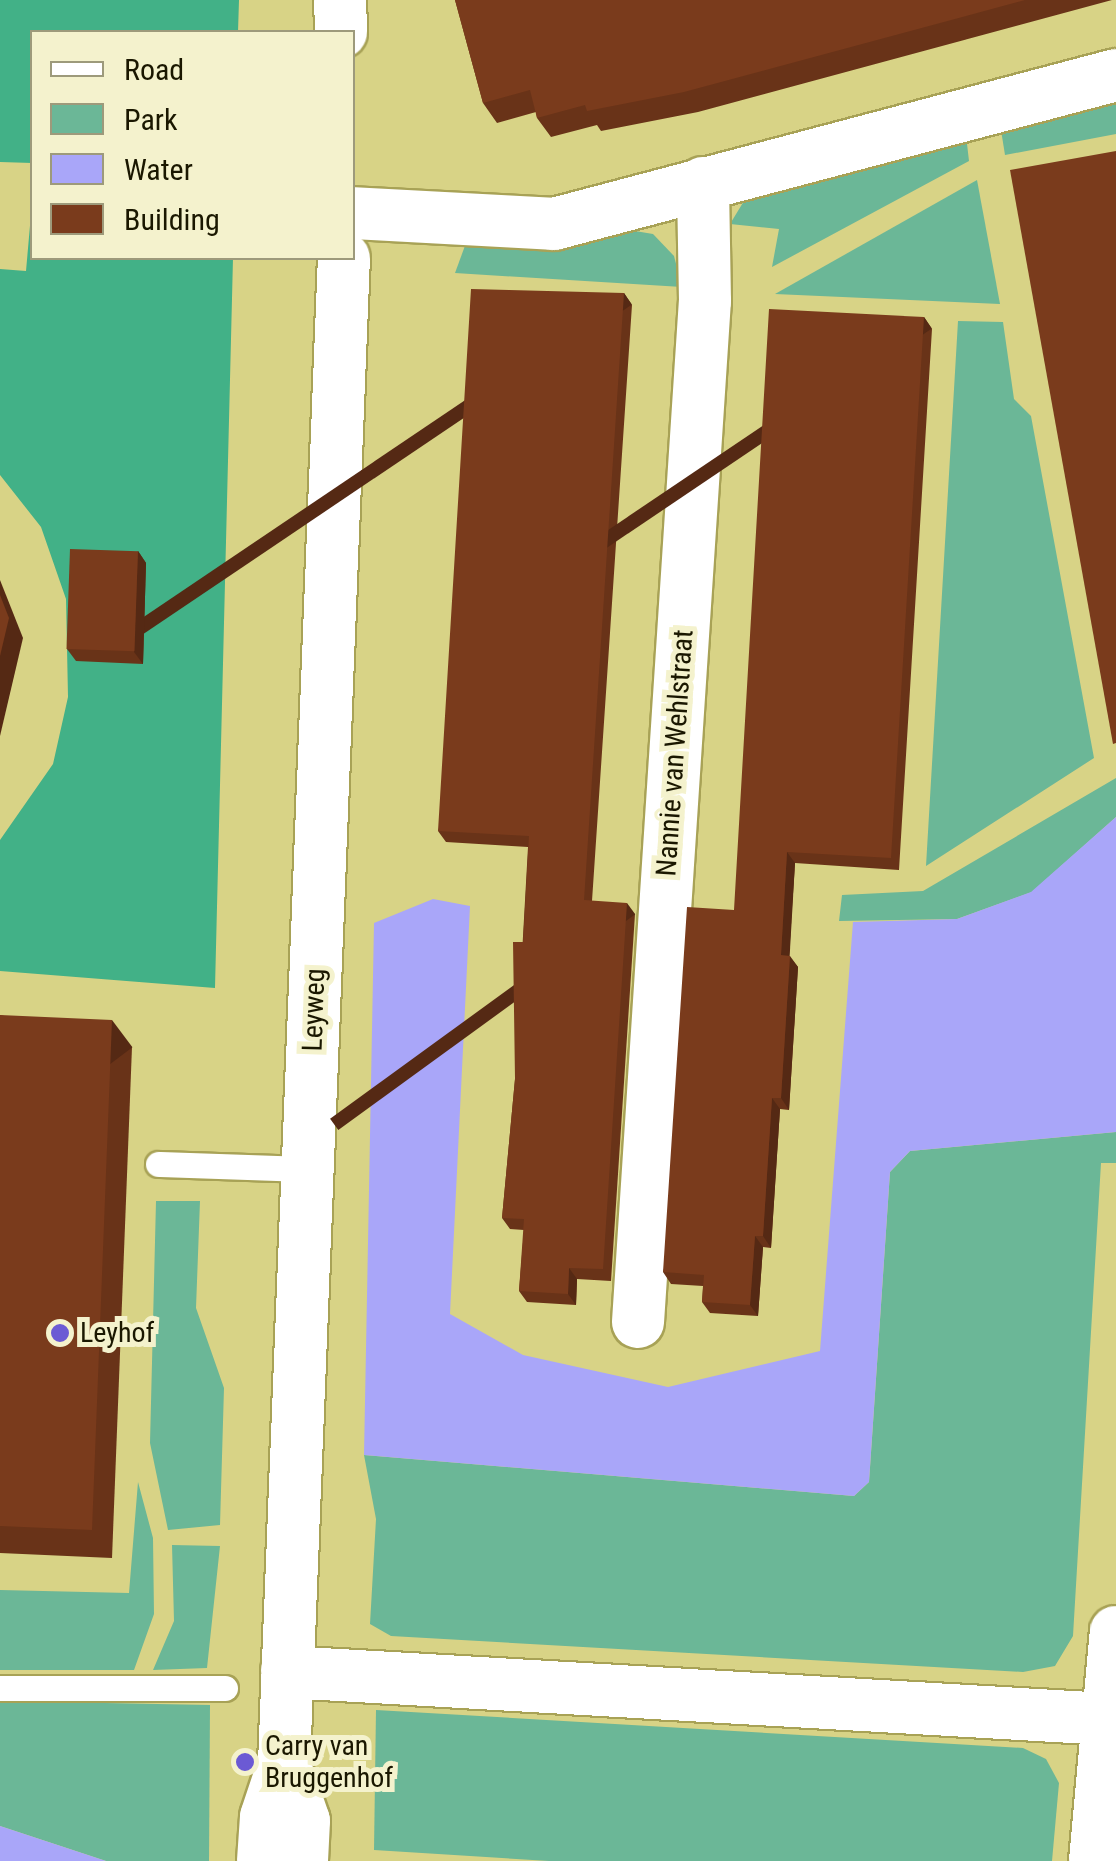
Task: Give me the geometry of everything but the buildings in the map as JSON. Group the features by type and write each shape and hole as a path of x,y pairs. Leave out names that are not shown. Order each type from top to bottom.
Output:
{"street":[{"path":"340,0 341,30"},
{"path":"355,213 554,224 1116,75"},
{"name":"Nannie van Wehlstraat","path":"638,1322 705,300 703,184"},
{"name":"Leyweg","path":"263,1861 266,1818 284,1763 344,260"},
{"path":"1095,1861 1116,1632"},
{"path":"287,1672 1108,1719"},
{"name":"Leyweg","path":"284,1763 304,1821 302,1861"}],"lane":[{"path":"158,1164 308,1169"},
{"path":"0,1688 225,1688"}],"green space":[{"path":"0,0 239,0 238,30 30,30 30,163 0,162"},
{"path":"1116,92 1116,134 1005,155 1001,130"},
{"path":"966,135 969,161 772,267 779,229 730,224 744,201 769,186"},
{"path":"977,180 1000,304 775,294"},
{"path":"30,226 30,260 233,260 215,988 0,971 0,840 53,764 68,697 66,599 41,527 0,475 0,269 26,271"},
{"path":"617,228 653,234 674,256 682,287 455,273 466,243"},
{"path":"958,321 1003,322 1014,399 1031,416 1094,758 926,866"},
{"path":"1116,778 1116,817 1032,892 957,919 839,921 842,895 923,891"},
{"path":"1116,1132 1116,1163 1101,1163 1073,1636 1055,1666 1023,1672 391,1636 370,1624 376,1519 364,1455 854,1496 869,1482 890,1172 910,1151"},
{"path":"156,1201 200,1201 196,1308 224,1388 220,1525 168,1530 150,1443"},
{"path":"138,1482 153,1538 154,1614 134,1670 0,1670 0,1590 129,1593"},
{"path":"172,1545 220,1546 207,1668 153,1670 174,1621"},
{"path":"0,1701 210,1705 209,1861 106,1861 0,1826"},
{"path":"376,1710 1023,1748 1046,1759 1059,1783 1052,1861 549,1861 374,1850"}],"water":[{"path":"1116,817 1116,1132 910,1151 890,1172 869,1482 854,1496 364,1455 374,923 433,899 470,906 450,1314 523,1355 668,1387 820,1351 853,922 957,919 1031,892"},
{"path":"0,1826 106,1861 0,1861"}],"place":[{"name":"Leyhof","path":"60,1333"},
{"name":"Carry van Bruggenhof","path":"245,1762"}]}
